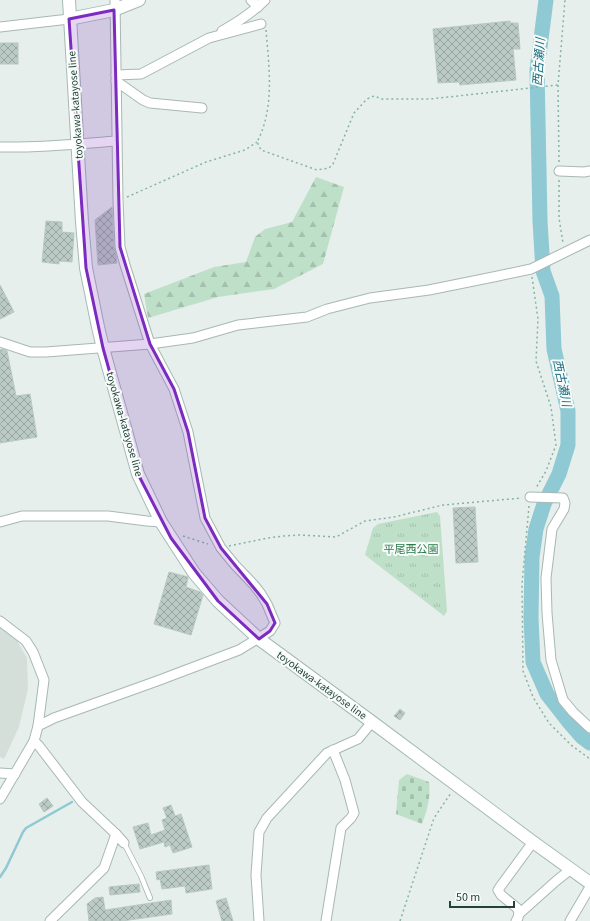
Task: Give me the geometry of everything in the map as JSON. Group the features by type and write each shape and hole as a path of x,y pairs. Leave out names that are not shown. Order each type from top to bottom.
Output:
{"main road":[{"name":"toyokawa-katayose line","path":"69,0 69,19 86,268 103,348 138,474 161,522 194,573 218,601 259,639 590,883"},
{"path":"69,19 114,5 139,0"}],"street":[{"path":"209,38 263,27 251,0"},
{"path":"116,78 141,74 237,23 256,9 265,0"},
{"path":"38,726 54,718 238,650 259,639 270,631 275,623 261,594 221,548 205,518 188,432 174,389 150,344 120,247 116,141 114,5"},
{"path":"0,26 69,19"},
{"path":"116,78 143,100 150,103 202,108"},
{"path":"0,147 116,141"},
{"path":"559,172 590,171"},
{"path":"0,342 30,352 46,352 150,344 193,338 238,325 307,317 327,309 370,298 429,290 531,268 590,240"},
{"path":"530,498 563,498 565,504 564,509 552,528 546,578 551,660 564,700 573,712 590,728"},
{"path":"0,522 22,516 108,516 147,522 161,522"},
{"path":"0,621 26,641 33,652 44,680 38,726 34,741 0,799"},
{"path":"258,921 256,875 259,832 267,818 327,753 358,739 372,722"},
{"path":"34,741 40,746 82,802 124,843"},
{"path":"326,921 342,828 354,813 345,780 333,750"},
{"path":"0,773 15,774"},
{"path":"50,921 104,868 116,834"},
{"path":"517,918 519,911 517,908 501,895 498,890 533,842"},
{"path":"517,918 571,869"},
{"path":"570,921 590,887"}],"lane":[{"path":"124,843 141,876 150,898"}],"path":[{"path":"565,0 558,85 559,218 565,252"},
{"path":"118,201 206,162 245,150 257,142 262,132 267,112 270,89 269,63 263,27"},
{"path":"257,142 260,150 317,170 323,170 329,168 333,164 354,113 367,99 374,96 382,99 430,99 558,85"},
{"path":"531,268 538,319 536,361 551,407 556,445 546,471 530,498 522,584 524,671 534,697 550,723 571,745 590,759"},
{"path":"171,538 182,536 221,548 284,536 300,535 336,537 366,521 394,517 443,505 530,498"},
{"path":"400,921 434,818 457,785"}],"highlighted area":[{"path":"114,10 120,247 150,344 174,389 188,432 205,518 221,548 267,604 275,623 270,631 259,639 218,601 171,538 138,474 103,348 86,268 69,19"}],"shaded area":[{"path":"0,627 16,639 27,658 28,689 19,727 4,759 0,757"}],"green space":[{"path":"316,177 344,187 323,264 274,289 218,297 148,318 144,294 214,267 246,262 255,237 265,229 292,222"},
{"name":"平尾西公園","path":"437,512 440,516 447,611 444,616 365,555 373,528 378,524"},
{"path":"407,774 429,782 428,803 422,824 396,814 399,780"}],"building":[{"path":"510,21 510,23 518,23 520,49 513,49 516,80 460,85 459,82 438,83 433,29"},
{"path":"0,43 18,43 18,64 0,64"},
{"path":"112,207 114,247 117,263 98,265 95,220"},
{"path":"46,221 62,222 62,232 74,233 72,262 59,261 59,264 42,262"},
{"path":"0,285 14,312 0,319"},
{"path":"3,349 7,351 16,396 30,394 37,437 0,443 0,350"},
{"path":"475,507 478,562 456,563 453,508"},
{"path":"169,572 188,577 186,587 200,592 203,595 191,635 154,624"},
{"path":"400,709 405,713 400,720 394,716"},
{"path":"47,798 53,806 44,812 39,804"},
{"path":"171,805 175,816 181,814 192,847 173,853 170,845 165,847 164,842 140,849 133,827 148,823 151,835 165,830 162,820 167,818 163,808"},
{"path":"209,865 212,889 186,893 185,886 162,889 160,879 157,880 156,872"},
{"path":"139,884 140,892 110,895 109,887"},
{"path":"103,897 105,910 171,900 172,914 122,921 89,921 87,904 95,898"},
{"path":"226,898 233,921 222,921 216,901"}],"waterway":[{"name":"西古瀬川","path":"546,0 537,70 540,221 543,271 552,296 554,349 568,411 568,445 559,474 544,504 536,529 532,557 531,618 533,662 547,694 582,737 590,743"},
{"path":"0,877 26,828 72,802"}]}
